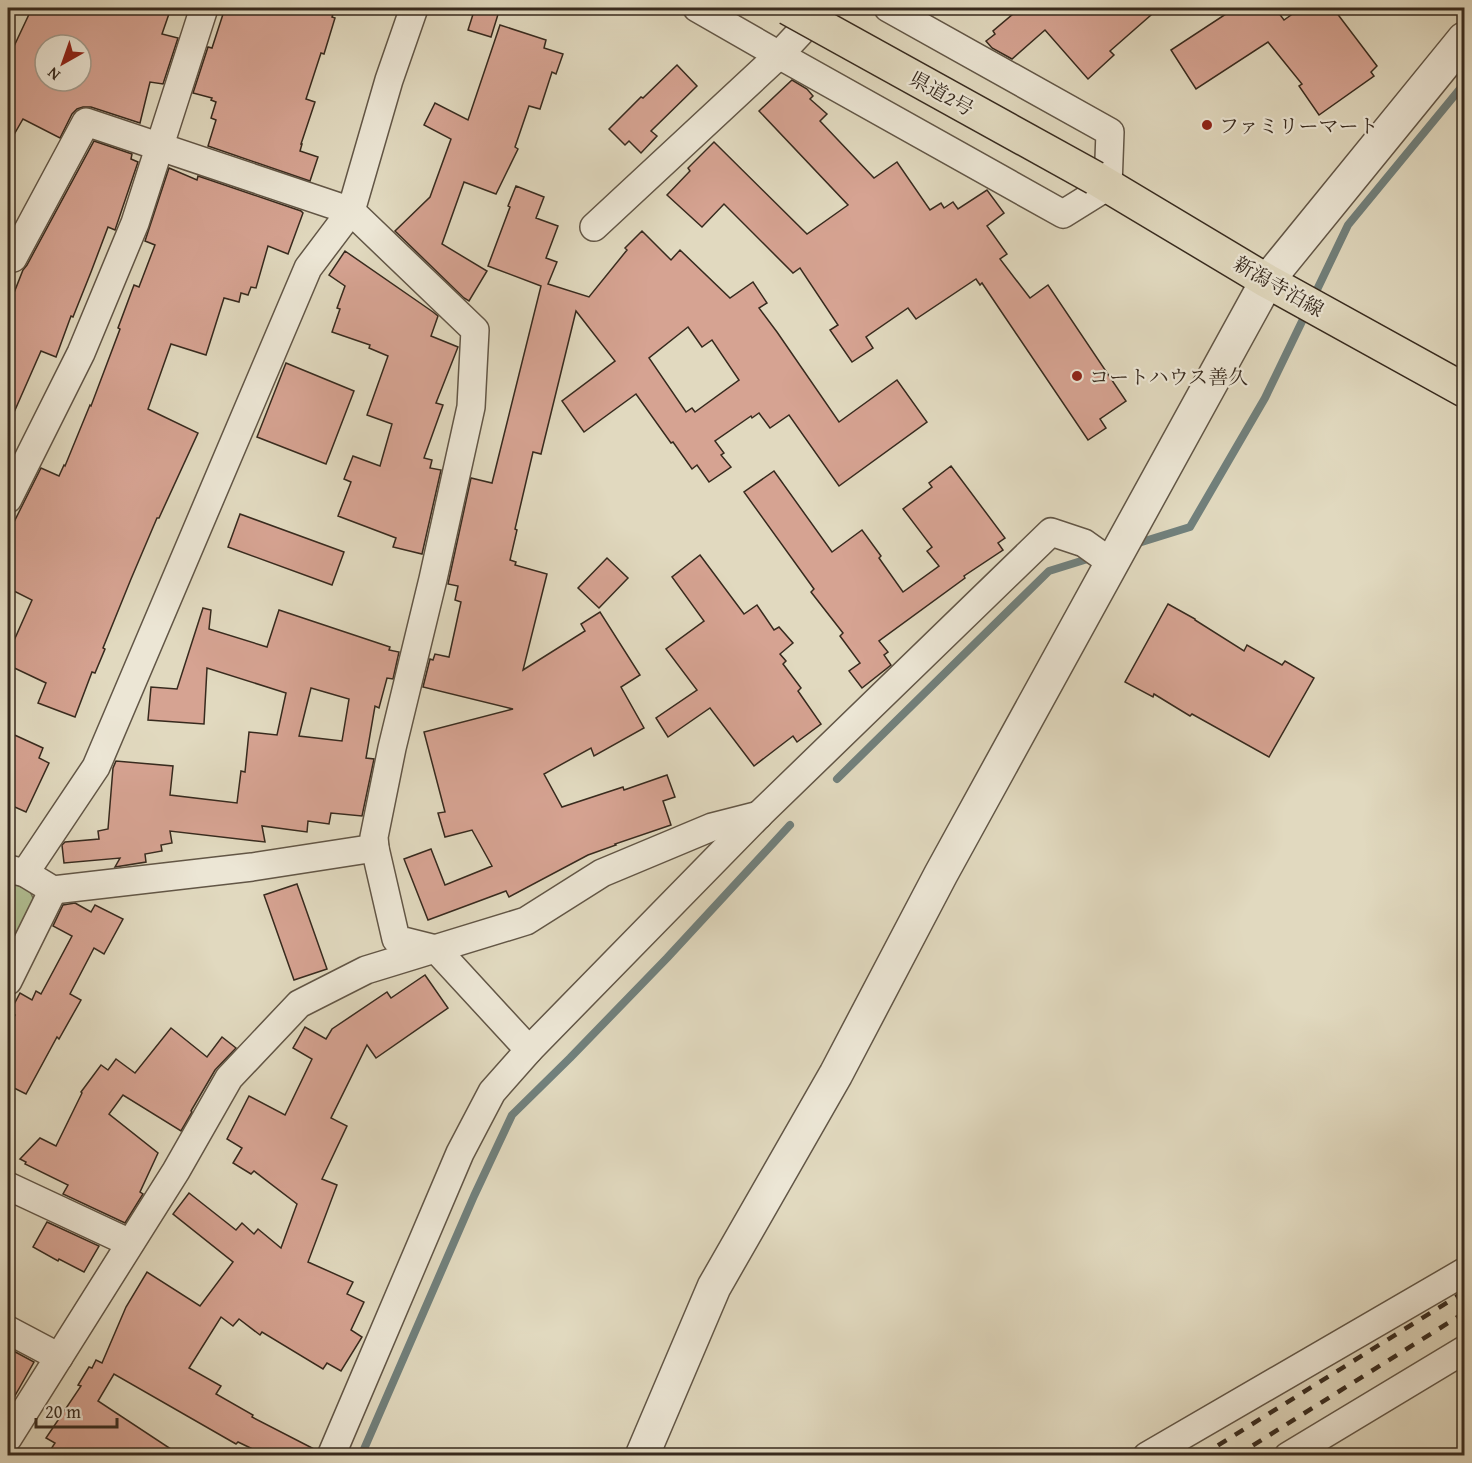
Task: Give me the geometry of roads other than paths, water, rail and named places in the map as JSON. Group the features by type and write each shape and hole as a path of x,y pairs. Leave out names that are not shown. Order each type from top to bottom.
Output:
{"main road":[{"name":"県道2号","path":"788,8 1102,182"},
{"name":"新潟寺泊線","path":"1102,182 1267,281 1464,390"}],"street":[{"path":"8,499 81,353 135,223 204,8"},
{"path":"375,848 252,867 53,890 16,871 96,767 308,268 351,211 389,81 414,8"},
{"path":"697,8 1063,214 1102,182 1110,132 888,8"},
{"path":"594,227 779,55 823,8"},
{"path":"642,1455 714,1287 836,1074 941,874 1267,281 1464,39"},
{"path":"8,256 13,258 86,122 351,211 475,330 471,407 392,748 374,837 396,939 436,949 529,1050"},
{"path":"330,1455 460,1153 492,1092 529,1050 760,814 1051,532 1084,543 1112,563"},
{"path":"8,1438 176,1171 229,1078 299,1004 366,970 526,921 602,873 712,827 760,814"},
{"path":"8,981 53,890"},
{"path":"8,1186 130,1243"},
{"path":"1147,1455 1464,1272"},
{"path":"8,1330 58,1357"},
{"path":"1288,1455 1464,1350"}],"waterway":[{"path":"1313,298 1348,225 1464,84"},
{"path":"1132,545 1190,527 1265,398 1308,309"},
{"path":"837,779 1049,571 1094,557"},
{"path":"361,1456 474,1196 512,1115 667,958 790,825"}],"railway":[{"path":"1201,1456 1464,1292"},
{"path":"1236,1456 1464,1313"}],"place":[{"name":"ファミリーマート","path":"1207,125"},
{"name":"コートハウス善久","path":"1077,376"}]}
